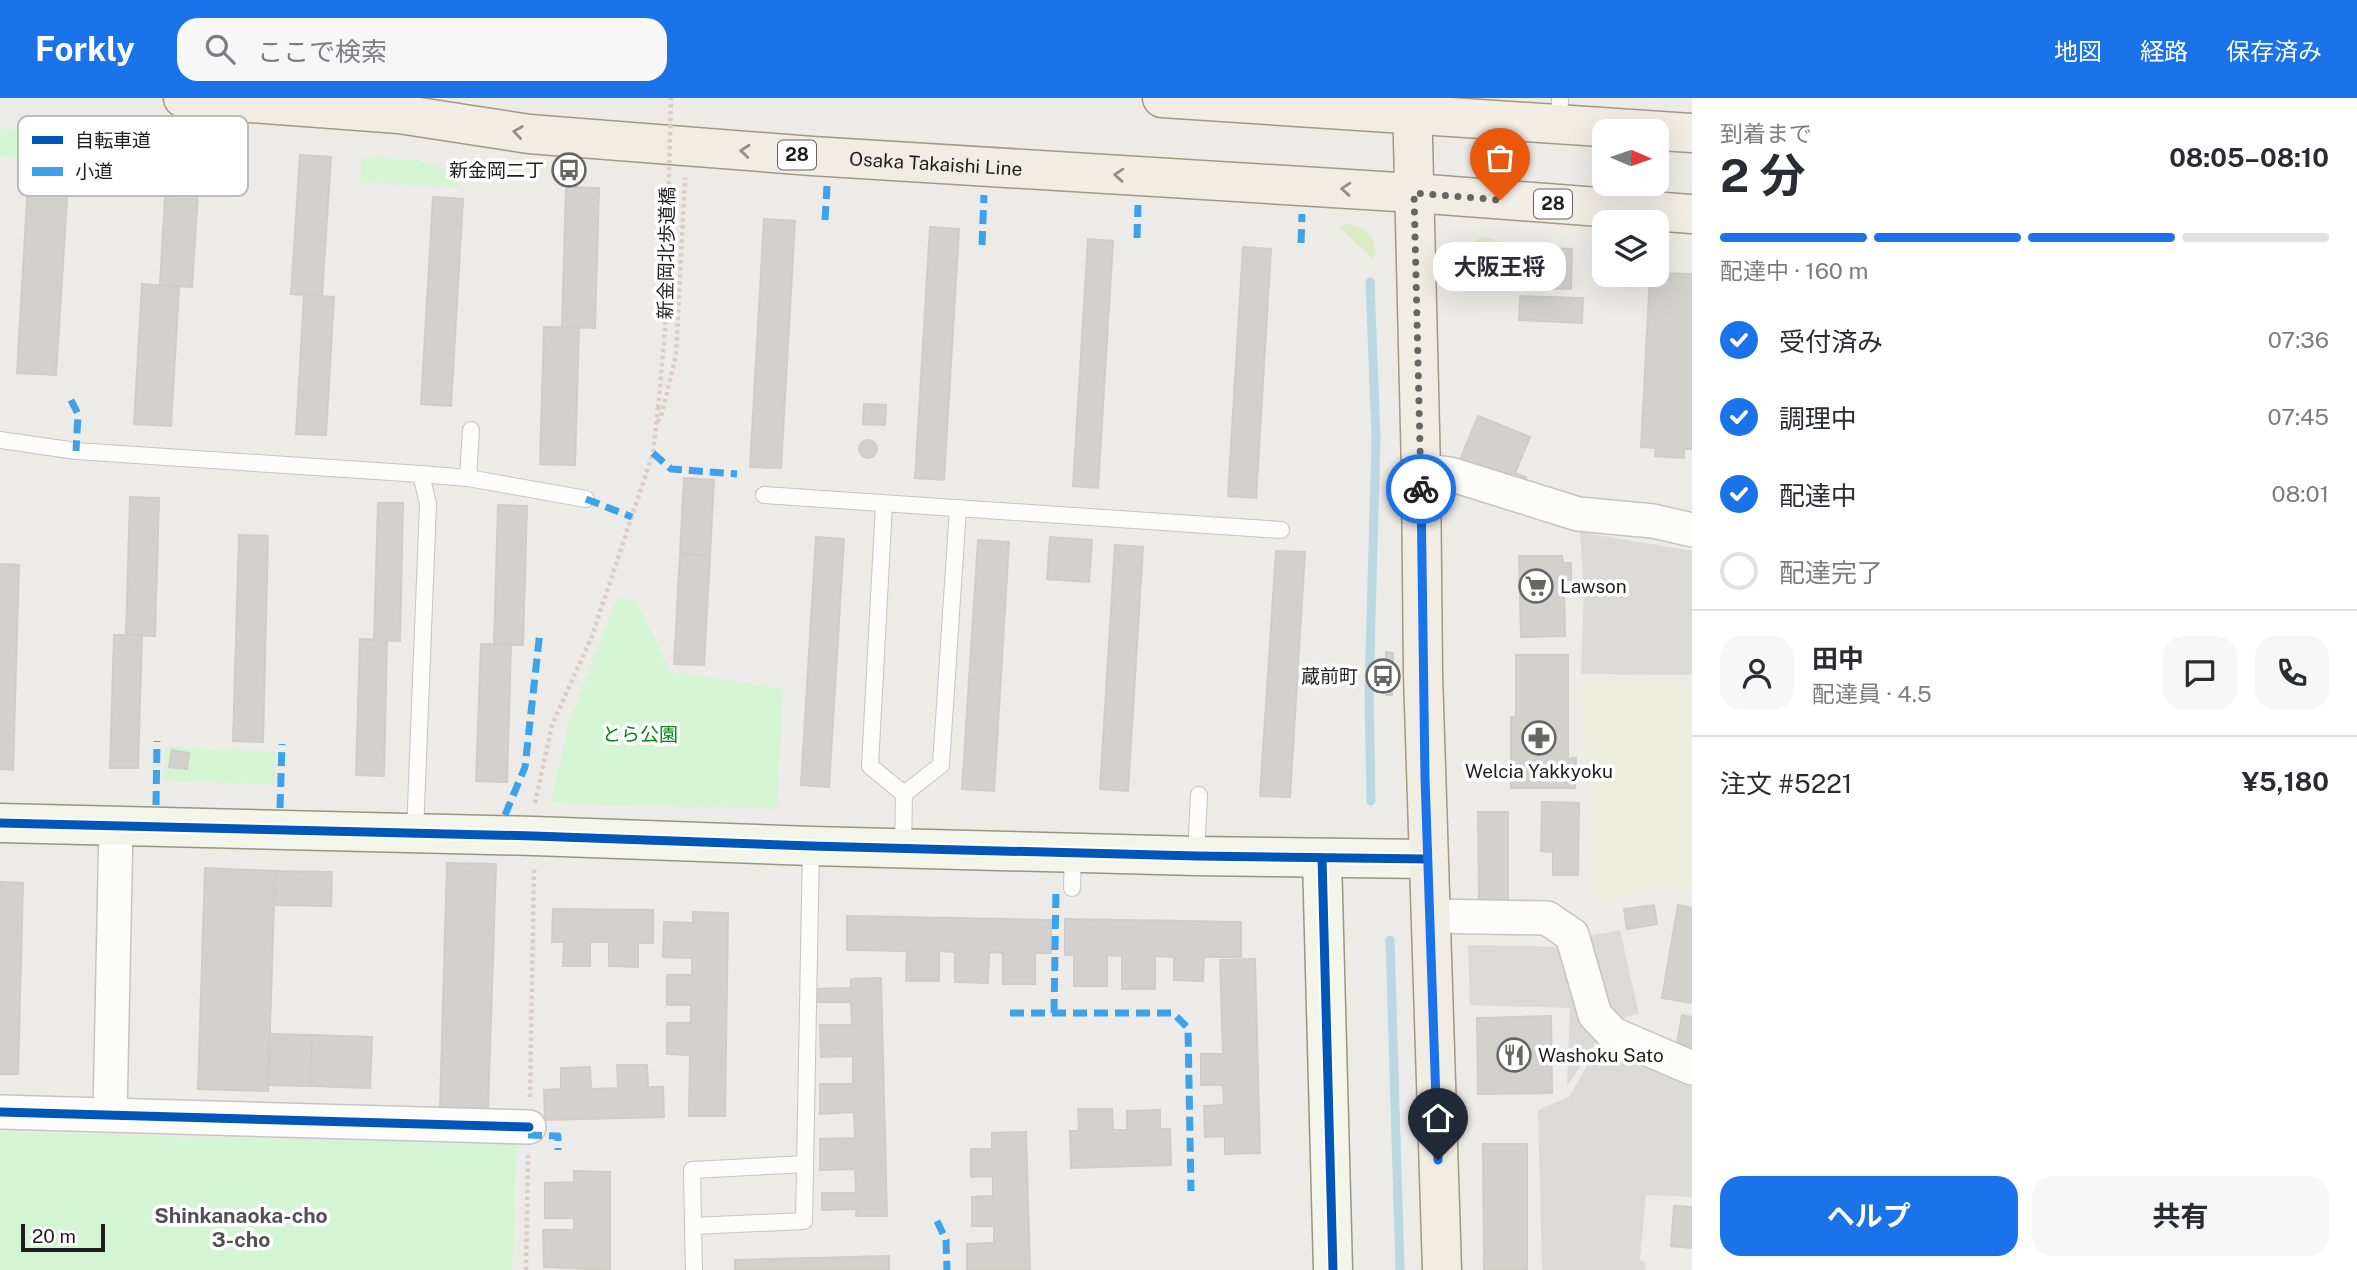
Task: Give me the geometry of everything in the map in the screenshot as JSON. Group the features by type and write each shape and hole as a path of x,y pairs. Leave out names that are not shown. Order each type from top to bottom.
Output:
{"main road":[{"name":"Osaka Takaishi Line","path":"183,98 399,114 529,134 798,155 1414,193 1692,214"},
{"path":"1162,98 1559,111 1692,133"},
{"path":"1413,106 1427,859 1442,1270"}],"street":[{"path":"1421,470 1450,474 1578,514 1653,521 1692,530"},
{"path":"0,823 902,849 1072,870 1196,856 1427,859"},
{"path":"110,1115 116,826"},
{"path":"1322,858 1333,1270"},
{"path":"1429,916 1547,918 1572,935 1595,1015 1604,1025 1613,1034 1692,1068"},
{"path":"0,1112 529,1127"}],"lane":[{"path":"468,478 471,430"},
{"path":"0,440 76,451 468,478 586,499"},
{"path":"415,833 428,504 421,474"},
{"path":"764,495 1282,530"},
{"path":"884,504 870,766 904,794"},
{"path":"902,849 904,794 941,765 958,508"},
{"path":"1196,856 1199,795"},
{"path":"693,1226 804,1222 811,846"},
{"path":"694,1270 692,1170 805,1164"}],"path":[{"path":"534,816 552,725 604,604 653,453 656,426 662,413 676,355 685,178"},
{"path":"526,1270 534,860"}],"shaded area":[{"path":"1580,532 1692,551 1692,675 1581,674 1584,590"},
{"path":"1620,930 1639,1014 1627,1016 1617,1023 1611,1018 1588,936"},
{"path":"1468,945 1568,947 1600,1036 1567,1086 1570,1008 1470,1005"},
{"path":"1604,1037 1692,1080 1692,1197 1646,1195 1640,1260 1646,1264 1645,1270 1542,1270 1538,1110 1569,1097"}],"green space":[{"path":"0,128 18,129 18,158 0,157"},
{"path":"361,157 418,160 459,174 457,187 361,183"},
{"path":"1354,225 1370,235 1375,246 1374,260 1339,227"},
{"path":"1486,237 1495,240 1461,273 1460,260 1464,249"},
{"name":"とら公園","path":"617,598 636,600 670,671 783,689 777,809 551,803 568,725"},
{"path":"1581,684 1692,685 1692,889 1682,887 1630,893 1607,901 1595,893"},
{"path":"166,747 276,752 274,785 164,780"},
{"path":"0,1132 517,1144 512,1270 0,1270"}],"building":[{"path":"300,155 331,157 322,296 291,294"},
{"path":"560,167 583,167 584,173 560,173"},
{"path":"566,187 599,188 595,328 562,327"},
{"path":"27,196 67,196 56,375 17,373"},
{"path":"165,196 198,196 192,287 160,285"},
{"path":"433,197 463,199 451,406 421,404"},
{"path":"764,219 795,221 781,468 750,467"},
{"path":"930,227 959,229 944,480 915,478"},
{"path":"1088,239 1113,241 1098,488 1073,486"},
{"path":"1243,247 1271,249 1256,498 1228,496"},
{"path":"1511,247 1572,249 1571,289 1510,288"},
{"path":"1669,273 1692,274 1692,449 1684,449 1684,458 1655,456 1656,448 1641,447 1649,287 1669,287"},
{"path":"142,284 179,287 171,426 134,424"},
{"path":"304,295 334,297 326,435 296,434"},
{"path":"1520,296 1583,298 1582,323 1519,320"},
{"path":"544,327 579,328 575,465 540,464"},
{"path":"864,404 886,405 885,425 863,424"},
{"path":"1478,416 1530,437 1515,473 1526,477 1523,485 1460,460"},
{"path":"868,440 874,443 877,449 874,455 868,458 862,455 859,449 862,443"},
{"path":"684,478 714,480 710,555 680,554"},
{"path":"130,497 159,498 155,636 126,635"},
{"path":"378,503 403,503 400,641 374,640"},
{"path":"498,505 527,506 523,645 494,644"},
{"path":"239,535 268,536 263,742 233,741"},
{"path":"816,537 844,539 829,787 801,785"},
{"path":"1050,537 1092,540 1089,582 1047,579"},
{"path":"978,540 1009,542 994,791 962,789"},
{"path":"1115,545 1143,547 1128,791 1100,789"},
{"path":"1276,551 1305,552 1290,797 1260,796"},
{"path":"680,554 710,555 704,665 674,664"},
{"path":"1519,556 1562,556 1563,563 1571,563 1571,580 1564,580 1565,636 1521,637"},
{"path":"0,564 19,565 13,770 0,769"},
{"path":"114,635 142,635 138,768 110,768"},
{"path":"360,639 387,640 384,776 356,775"},
{"path":"481,644 511,645 507,782 476,781"},
{"path":"1386,652 1393,653 1392,695 1386,695"},
{"name":"Welcia Yakkyoku","path":"1516,655 1568,655 1568,759 1576,758 1575,788 1511,788 1511,717 1516,717"},
{"path":"172,750 189,753 187,769 169,767"},
{"path":"1542,802 1579,803 1578,875 1553,875 1553,852 1541,851"},
{"path":"1478,812 1508,812 1508,903 1479,903"},
{"path":"447,863 496,864 488,1110 440,1109"},
{"path":"205,868 275,871 268,1091 198,1089"},
{"path":"275,871 332,872 331,906 274,905"},
{"path":"0,882 23,883 18,1074 0,1074"},
{"path":"1654,905 1657,924 1627,929 1624,909"},
{"path":"1678,905 1692,908 1692,1003 1662,998"},
{"path":"553,909 653,910 653,943 638,943 638,967 609,966 609,942 590,942 590,966 563,966 564,942 552,942"},
{"path":"693,912 728,913 725,1116 689,1116 690,1055 667,1054 667,1023 691,1023 691,1005 667,1005 667,975 692,975 692,958 663,957 664,922 693,923"},
{"path":"847,916 1051,920 1051,953 1035,953 1035,984 1003,984 1003,953 989,952 988,983 955,982 955,952 939,951 939,981 906,981 907,951 847,950"},
{"path":"1065,919 1241,922 1241,957 1204,957 1203,981 1174,980 1174,957 1155,956 1155,989 1122,989 1122,956 1107,955 1107,986 1074,986 1074,955 1065,955"},
{"path":"1255,959 1260,1153 1225,1154 1225,1136 1205,1137 1204,1106 1224,1105 1223,1085 1201,1085 1201,1054 1223,1054 1220,960"},
{"path":"881,978 887,1216 856,1216 857,1209 822,1210 822,1193 856,1193 855,1169 820,1170 820,1139 855,1138 854,1112 820,1114 820,1084 853,1084 853,1056 821,1057 820,1025 852,1025 851,1002 816,1002 815,989 851,988 851,979"},
{"path":"1682,1015 1692,1017 1692,1047 1677,1044"},
{"name":"Washoku Sato","path":"1551,1016 1552,1093 1478,1094 1477,1018"},
{"path":"270,1034 312,1035 310,1086 269,1085"},
{"path":"312,1035 372,1037 370,1088 310,1086"},
{"path":"617,1065 647,1065 648,1087 663,1087 664,1117 545,1120 544,1090 561,1089 561,1068 590,1067 591,1089 618,1088"},
{"path":"1078,1109 1112,1109 1113,1130 1127,1130 1127,1111 1160,1110 1160,1129 1170,1129 1171,1165 1071,1168 1070,1131 1079,1131"},
{"path":"1026,1132 1030,1270 967,1270 967,1244 994,1243 994,1226 972,1226 972,1197 993,1196 993,1176 971,1177 971,1149 992,1149 992,1133"},
{"path":"1483,1144 1527,1144 1527,1270 1484,1270"},
{"path":"574,1171 610,1172 610,1270 544,1267 543,1230 574,1230 574,1218 545,1218 545,1183 574,1182"},
{"path":"1674,1206 1692,1207 1692,1248 1671,1246"},
{"path":"889,1256 889,1270 735,1270 735,1260"}],"waterway":[{"path":"1370,282 1376,438 1369,691 1371,801"},
{"path":"1390,940 1400,1270"}],"marked path":[{"path":"825,220 827,186"},
{"path":"982,245 984,195"},
{"path":"1137,238 1138,205"},
{"path":"1301,243 1302,214"},
{"path":"71,400 78,414 76,451"},
{"path":"653,453 671,469 737,474"},
{"path":"586,499 632,517"},
{"path":"505,815 525,767 540,631"},
{"path":"156,805 157,741"},
{"path":"280,808 282,744"},
{"path":"1054,1013 1056,888"},
{"path":"1010,1013 1173,1013 1188,1028 1191,1191"},
{"path":"528,1135 558,1136 558,1150"},
{"path":"937,1221 946,1240 947,1270"}],"cycle path":[{"path":"0,823 1196,856 1427,859"},
{"path":"1322,858 1333,1270"},
{"path":"0,1112 529,1127"}],"way so far":[{"path":"1421,489 1414,193 1500,200"}],"place":[{"name":"新金岡二丁","path":"569,170"},
{"name":"大阪王将","path":"1500,200"},
{"name":"Lawson","path":"1536,586"},
{"name":"蔵前町","path":"1383,676"},
{"name":"Welcia Yakkyoku","path":"1539,738"},
{"name":"Washoku Sato","path":"1514,1055"}],"district":[{"name":"Shinkanaoka-cho 3-cho","path":"241,1228"}],"route":[{"path":"1421,489 1425,778 1438,1160"}]}
